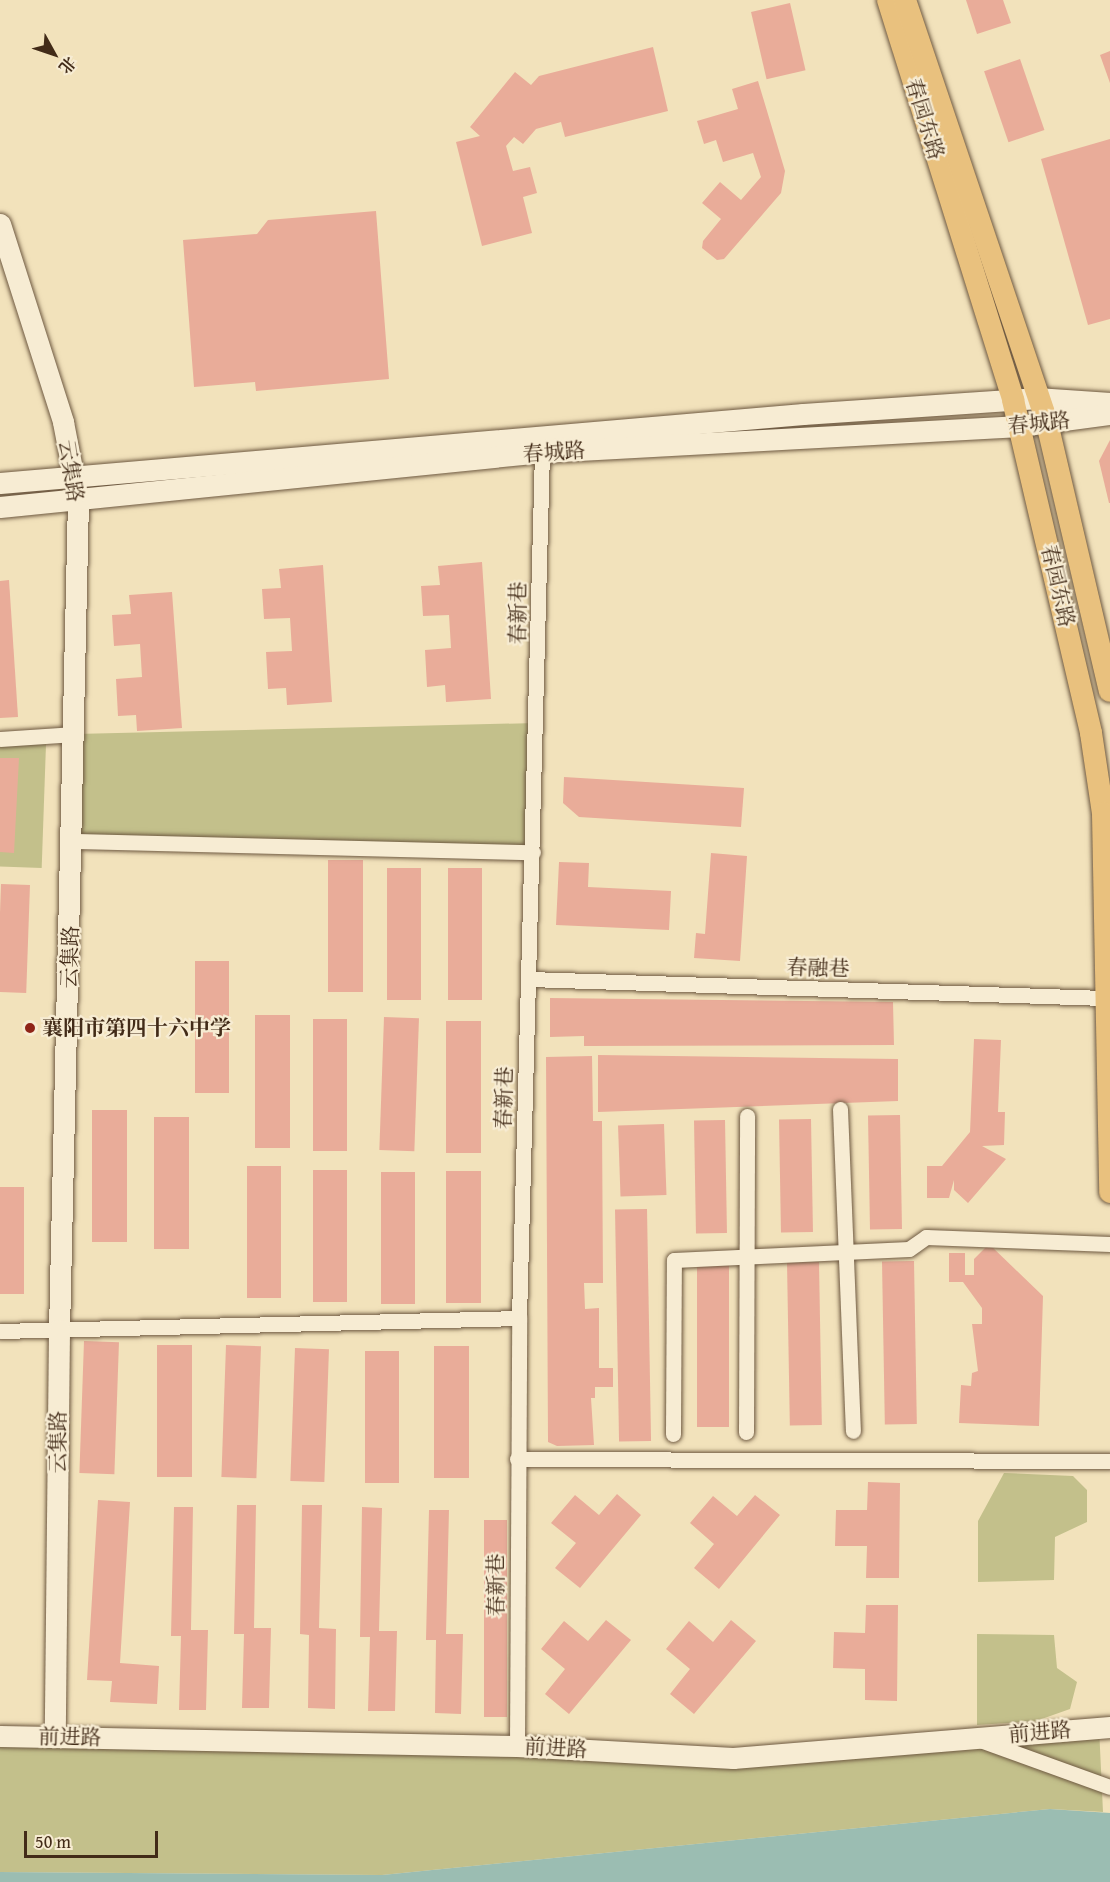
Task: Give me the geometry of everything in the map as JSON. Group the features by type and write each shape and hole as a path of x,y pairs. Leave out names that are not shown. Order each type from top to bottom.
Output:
{"main road":[{"name":"春园东路","path":"888,0 1013,400 1091,733 1103,813 1110,1192"},
{"name":"春园东路","path":"905,0 1047,423 1110,691"}],"street":[{"name":"云集路","path":"0,224 63,422 78,500 74,841 58,1330 56,1736"},
{"name":"春城路","path":"0,483 1038,398 1110,403"},
{"name":"春城路","path":"0,507 542,452 1020,426 1110,414"},
{"name":"春新巷","path":"517,1746 519,1318 542,452"},
{"path":"0,739 75,734"},
{"path":"74,841 533,852"},
{"name":"春融巷","path":"529,979 1106,998"},
{"path":"840,1109 850,1252 853,1431"},
{"path":"746,1432 747,1116"},
{"path":"674,1434 674,1260 909,1249 926,1237 1110,1244"},
{"path":"0,1331 519,1318"},
{"path":"517,1459 1110,1461"},
{"name":"前进路","path":"0,1736 517,1746 733,1758 1110,1727"},
{"path":"972,1738 1110,1787"}],"shaded area":[{"path":"536,723 533,852 74,841 75,734"},
{"path":"0,742 46,744 42,868 0,866"},
{"path":"1004,1473 1073,1476 1087,1490 1087,1522 1055,1537 1054,1580 978,1582 978,1521"},
{"path":"977,1634 1054,1635 1057,1668 1077,1682 1070,1709 1036,1721 977,1725"},
{"path":"1099,1727 1103,1812 1050,1809 382,1875 0,1872 0,1736 733,1758"}],"water":[{"path":"1050,1809 1110,1813 1110,1882 0,1882 0,1872 382,1875"}],"building":[{"path":"966,0 1003,0 1011,23 977,34"},
{"path":"790,3 806,70 767,79 751,12"},
{"path":"653,47 668,111 565,137 561,122 536,129 523,144 514,137 506,146 513,171 530,167 537,193 523,197 532,233 482,246 456,142 480,136 470,127 515,72 531,85 539,76"},
{"path":"1110,51 1110,83 1100,55"},
{"path":"1020,59 1044,130 1008,142 984,71"},
{"path":"758,81 785,171 781,193 724,259 717,260 702,248 703,241 721,219 702,203 720,182 741,200 761,177 753,153 723,162 716,140 704,144 697,121 738,109 732,89"},
{"path":"1110,139 1110,319 1088,325 1041,159"},
{"path":"376,211 389,379 256,391 255,382 194,387 183,240 257,234 268,220"},
{"path":"1110,440 1110,503 1109,503 1099,461"},
{"path":"482,562 491,699 446,702 445,685 427,687 425,650 451,648 449,615 423,616 421,586 440,585 438,566"},
{"path":"323,565 332,702 287,705 286,688 268,689 266,652 292,651 290,618 264,619 262,589 281,588 279,569"},
{"path":"9,580 18,717 0,718 0,581"},
{"path":"172,592 182,728 137,731 136,715 118,716 116,679 142,677 140,644 114,646 112,615 131,614 129,595"},
{"path":"0,758 19,758 14,853 0,852"},
{"path":"564,777 744,788 741,827 579,817 563,803"},
{"path":"711,853 747,856 740,961 694,958 696,933 705,934"},
{"path":"328,860 363,860 363,992 328,992"},
{"path":"559,862 589,863 588,887 671,891 669,930 556,925"},
{"path":"387,868 421,868 421,1000 387,1000"},
{"path":"448,868 482,868 482,1000 448,1000"},
{"path":"1,884 30,885 26,993 0,992"},
{"path":"195,961 229,961 229,1093 195,1093"},
{"path":"550,998 893,1002 894,1045 584,1046 584,1036 550,1037"},
{"path":"255,1015 290,1015 290,1148 255,1148"},
{"path":"384,1017 419,1018 414,1151 379,1150"},
{"path":"313,1019 347,1019 347,1151 313,1151"},
{"path":"446,1021 481,1021 481,1153 446,1153"},
{"path":"974,1039 1001,1040 998,1112 1005,1112 1004,1145 982,1146 1006,1159 968,1203 954,1190 954,1180 949,1198 927,1198 927,1166 942,1166 970,1132"},
{"path":"598,1055 898,1059 898,1101 598,1112"},
{"path":"592,1056 593,1121 602,1121 603,1283 584,1283 585,1309 599,1308 599,1368 613,1368 613,1387 595,1387 595,1398 591,1398 594,1445 557,1446 548,1442 546,1057"},
{"path":"92,1110 127,1110 127,1242 92,1242"},
{"path":"900,1115 902,1229 870,1230 868,1116"},
{"path":"154,1117 189,1117 189,1249 154,1249"},
{"path":"811,1119 813,1232 781,1233 779,1120"},
{"path":"725,1120 727,1233 696,1234 694,1121"},
{"path":"664,1124 666,1195 621,1197 618,1126"},
{"path":"247,1166 281,1166 281,1298 247,1298"},
{"path":"313,1170 347,1170 347,1302 313,1302"},
{"path":"446,1171 481,1171 481,1303 446,1303"},
{"path":"381,1172 415,1172 415,1304 381,1304"},
{"path":"0,1187 24,1187 24,1294 0,1294"},
{"path":"647,1209 651,1441 619,1442 615,1210"},
{"path":"989,1244 1043,1296 1039,1426 959,1423 961,1385 971,1386 972,1373 978,1371 972,1324 982,1324 982,1308 963,1282 949,1282 949,1253 965,1253 965,1275 974,1275 974,1259"},
{"path":"914,1261 917,1424 885,1425 882,1262"},
{"path":"819,1262 822,1425 790,1426 787,1263"},
{"path":"697,1265 729,1265 729,1427 697,1427"},
{"path":"84,1341 119,1342 114,1474 79,1473"},
{"path":"157,1345 192,1345 192,1477 157,1477"},
{"path":"226,1345 261,1346 256,1478 221,1477"},
{"path":"434,1346 469,1346 469,1478 434,1478"},
{"path":"295,1348 329,1349 324,1482 290,1481"},
{"path":"365,1351 399,1351 399,1483 365,1483"},
{"path":"868,1482 900,1483 899,1578 866,1578 867,1546 835,1546 836,1510 867,1510"},
{"path":"617,1494 641,1515 580,1588 555,1568 576,1543 551,1523 575,1495 599,1515"},
{"path":"755,1495 780,1515 719,1589 694,1568 714,1544 690,1523 713,1496 737,1516"},
{"path":"98,1500 130,1502 120,1663 159,1666 157,1704 110,1702 112,1681 87,1680"},
{"path":"237,1505 256,1505 254,1628 271,1628 269,1708 242,1708 244,1634 234,1634"},
{"path":"302,1505 322,1505 319,1628 336,1629 335,1709 308,1708 309,1635 300,1634"},
{"path":"174,1507 193,1507 191,1630 208,1630 206,1710 179,1710 181,1636 171,1636"},
{"path":"362,1507 382,1508 379,1631 397,1631 395,1711 368,1711 370,1637 360,1637"},
{"path":"429,1510 449,1510 446,1634 463,1634 461,1714 435,1713 436,1640 426,1640"},
{"path":"484,1520 507,1520 507,1717 484,1717"},
{"path":"866,1605 898,1605 897,1701 865,1700 865,1669 833,1668 834,1632 865,1633"},
{"path":"606,1620 631,1640 569,1714 545,1694 565,1669 541,1649 564,1621 588,1641"},
{"path":"731,1620 756,1641 694,1714 670,1694 690,1669 666,1649 689,1621 713,1642"}],"place":[{"name":"襄阳市第四十六中学","path":"30,1028"}]}
